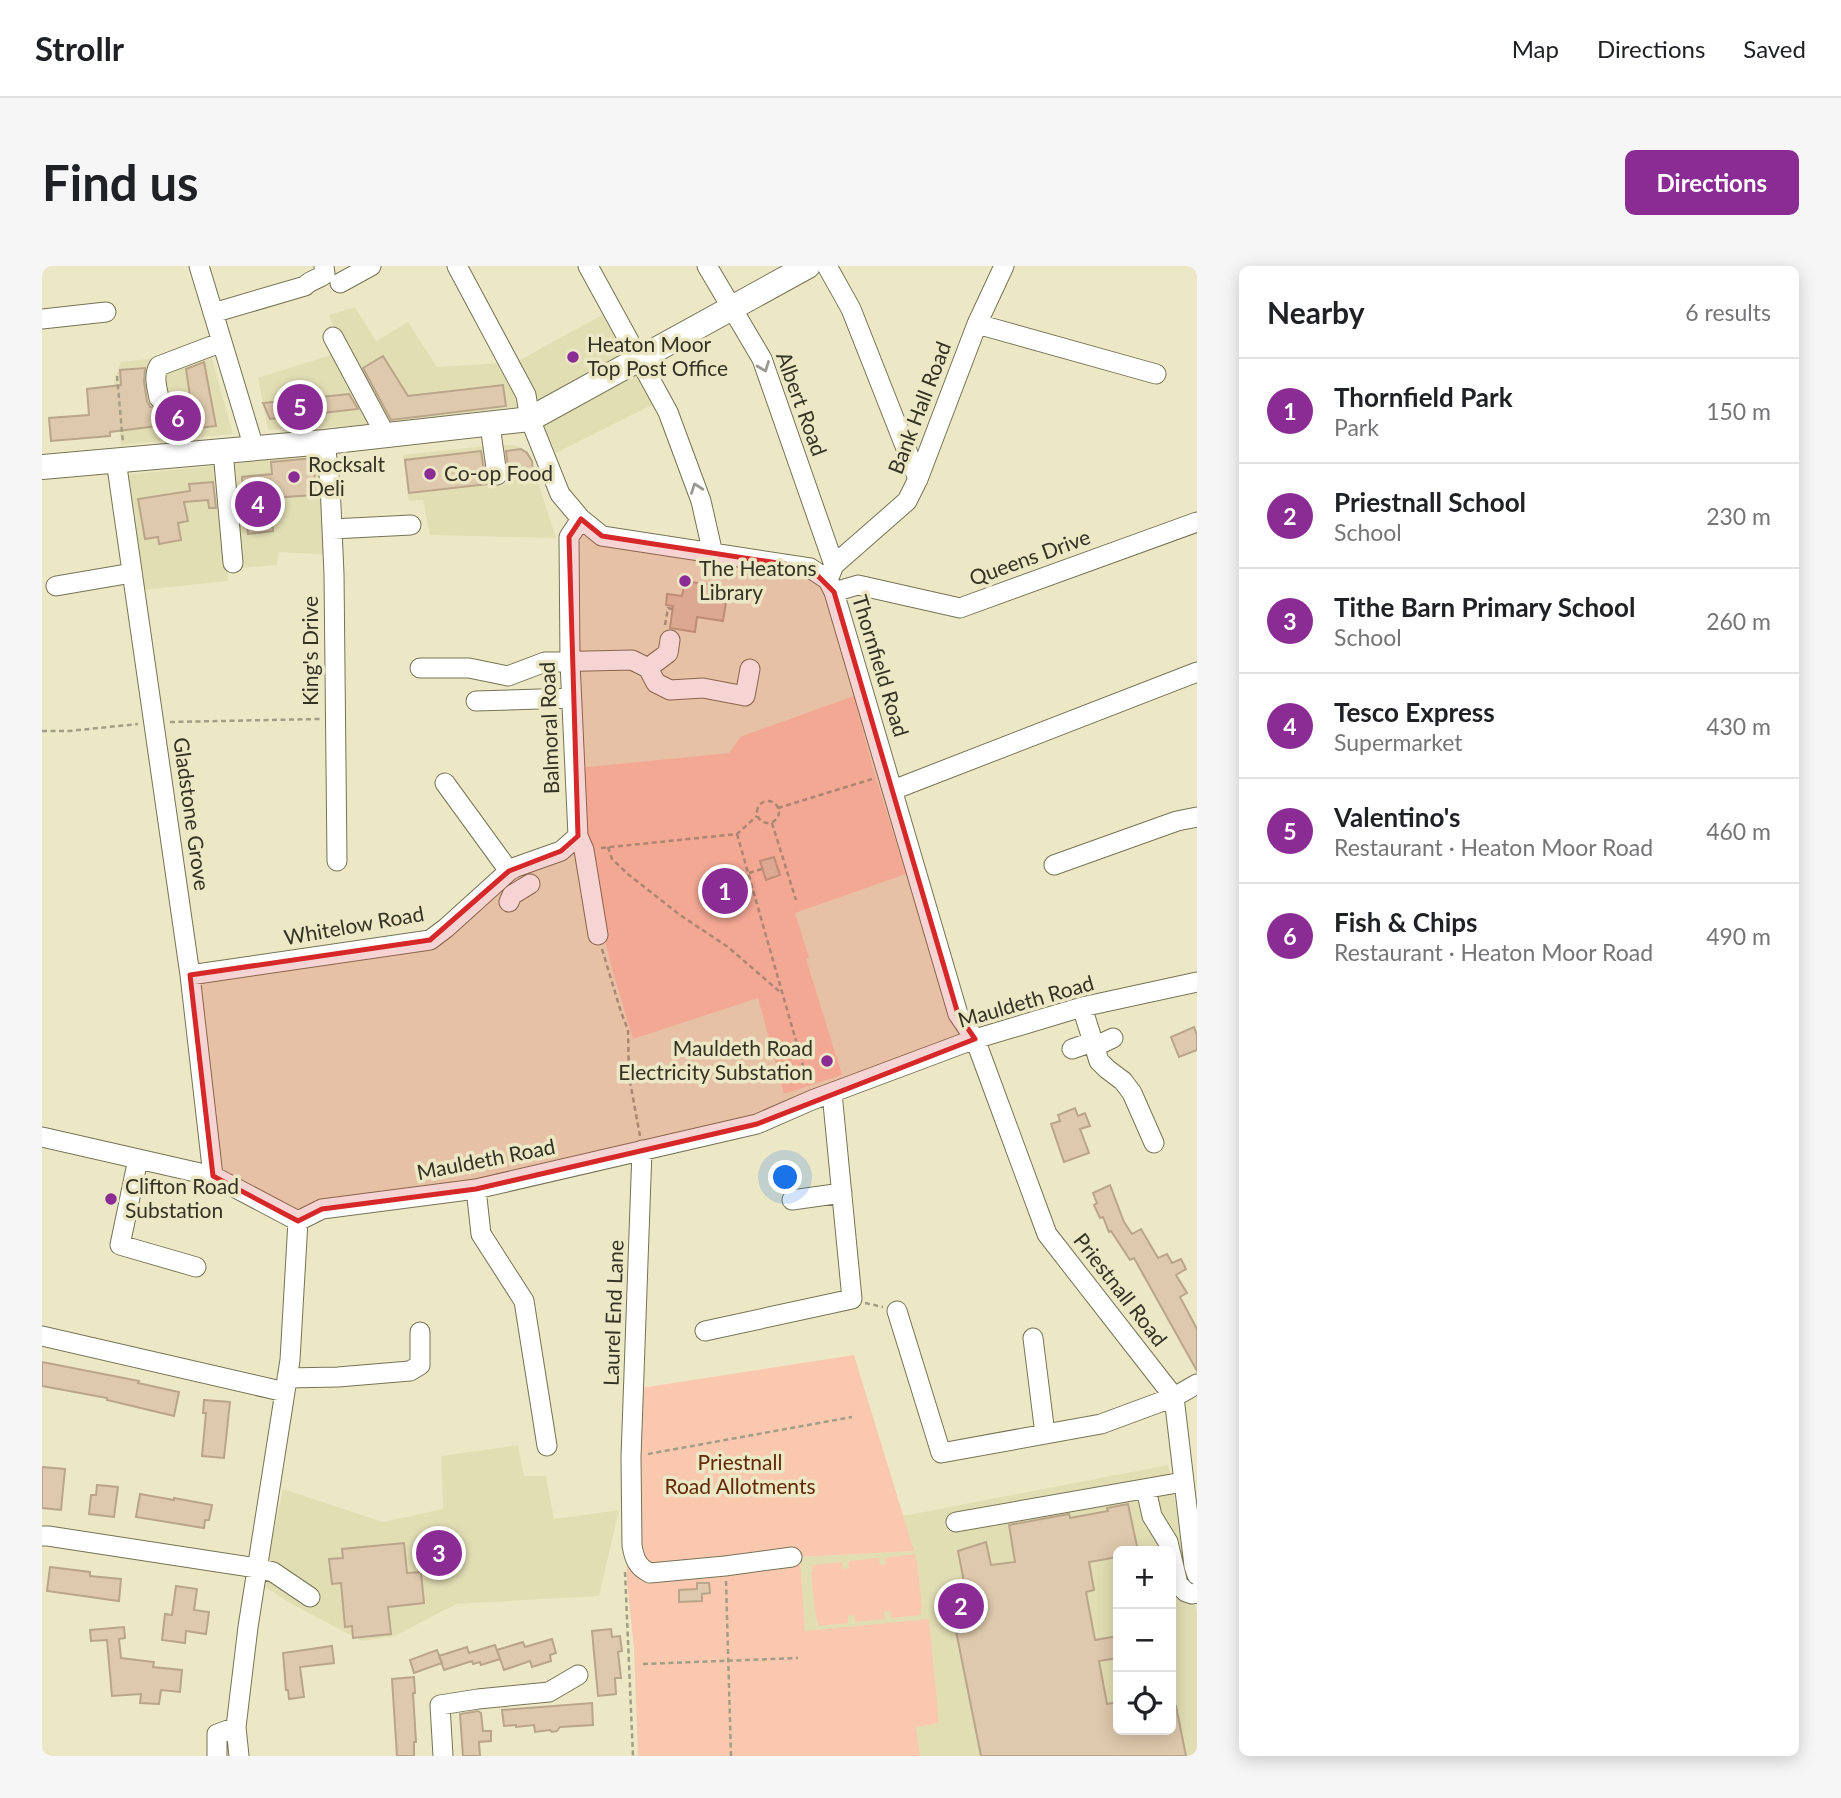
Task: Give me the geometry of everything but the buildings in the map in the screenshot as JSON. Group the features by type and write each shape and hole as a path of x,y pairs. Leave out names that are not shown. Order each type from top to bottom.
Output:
{"main road":[{"path":"42,467 325,442 530,419 808,266"}],"street":[{"path":"199,266 254,448"},
{"path":"213,313 305,286 325,274 324,266"},
{"path":"340,283 371,266"},
{"name":"Thornfield Road","path":"457,266 526,395 530,419 560,494 581,519 602,536 810,568 832,579 958,1014 975,1039"},
{"path":"587,266 668,412 701,501 713,554"},
{"name":"Albert Road","path":"707,266 762,359 832,579"},
{"path":"827,266 851,309 918,479"},
{"name":"Bank Hall Road","path":"832,579 907,501 918,479 977,324 1004,266"},
{"path":"42,319 106,312"},
{"path":"977,324 1156,374"},
{"path":"333,337 385,434"},
{"path":"159,398 155,377 159,366 222,342"},
{"path":"490,425 497,475"},
{"name":"King's Drive","path":"325,442 330,484 334,574 337,861"},
{"path":"223,451 233,563"},
{"name":"Gladstone Grove","path":"120,460 132,573 190,975 213,1176"},
{"name":"Balmoral Road","path":"581,519 569,537 571,698 581,843 598,935"},
{"name":"Queens Drive","path":"832,579 960,608 1197,522"},
{"path":"332,529 411,525"},
{"path":"56,586 132,573"},
{"path":"648,668 668,653 667,634"},
{"path":"420,668 469,668 508,676 545,662 632,660 648,668 656,684 670,690 703,688 745,696 750,669"},
{"path":"890,782 1197,672"},
{"path":"476,701 571,698"},
{"path":"445,783 518,893"},
{"path":"1054,865 1177,821 1197,817"},
{"name":"Whitelow Road","path":"190,975 430,940 516,867 581,843"},
{"name":"Mauldeth Road","path":"298,1221 322,1209 476,1189 757,1124 812,1100 975,1039 1082,1007 1197,982"},
{"path":"1082,1007 1100,1060 1132,1093 1153,1143"},
{"path":"1072,1049 1113,1038"},
{"name":"Priestnall Road","path":"975,1039 1047,1234 1174,1397"},
{"path":"705,1331 852,1299 832,1093"},
{"path":"42,1137 213,1176 298,1221 290,1360 257,1568 236,1727 239,1756"},
{"name":"Laurel End Lane","path":"642,1150 631,1457 634,1556 649,1573 725,1566"},
{"path":"138,1159 120,1245 196,1267"},
{"path":"476,1189 481,1234 524,1301 547,1446"},
{"path":"792,1200 842,1194"},
{"path":"897,1311 941,1453 1101,1424 1174,1397 1197,1384"},
{"path":"42,1336 286,1385 338,1377 410,1371 420,1365 419,1332"},
{"path":"1033,1338 1045,1434"},
{"path":"1174,1397 1196,1569"},
{"path":"956,1522 1183,1482"},
{"path":"1146,1489 1152,1516 1168,1542 1178,1584 1186,1592 1197,1593"},
{"path":"42,1536 257,1568 273,1572 310,1598"},
{"path":"725,1566 792,1557"},
{"path":"443,1756 440,1705 549,1692 578,1675"},
{"path":"217,1756 217,1734 236,1727"}],"path":[{"path":"117,376 120,460"},
{"path":"667,634 668,608 673,609"},
{"path":"42,731 69,731 155,722 334,719"},
{"path":"778,808 890,782"},
{"path":"581,843 608,847 737,834 757,816 757,809 765,801 773,802 778,808 777,818 772,823 765,823 757,816"},
{"path":"772,823 796,900"},
{"path":"737,834 812,1100"},
{"path":"608,847 612,859 629,875 727,947 781,993"},
{"path":"749,873 762,869"},
{"path":"598,935 628,1030 629,1076 642,1150"},
{"path":"852,1299 897,1311"},
{"path":"631,1457 852,1417"},
{"path":"725,1566 731,1756"},
{"path":"625,1570 633,1756"},
{"path":"643,1664 798,1658"}],"highlighted area":[{"path":"581,519 602,536 810,568 834,592 958,1014 975,1039 757,1124 476,1189 322,1209 298,1221 213,1176 190,975 430,940 509,871 561,851 578,836 569,537"}],"shaded area":[{"path":"355,307 376,341 408,322 437,367 497,363 522,406 391,424 268,430 258,378 343,351 329,315"},
{"path":"602,315 627,356 539,402 516,362"},
{"path":"207,341 233,434 121,445 114,381 121,362 148,359"},
{"path":"636,374 654,404 556,453 543,425"},
{"path":"514,445 528,451 556,538 430,535 423,500 410,501 408,498 403,455"},
{"path":"326,454 330,555 279,552 277,565 228,569 228,581 142,590 125,475"},
{"path":"518,1445 524,1476 546,1476 554,1519 619,1510 599,1596 456,1604 395,1636 362,1641 288,1602 262,1585 283,1489 383,1522 443,1509 441,1456"},
{"path":"1168,1465 1197,1613 1197,1756 812,1756 800,1557 913,1551 903,1516"}],"green space":[{"path":"854,696 873,769 906,874 795,913 809,958 806,959 842,1075 784,1094 758,998 633,1039 597,908 578,768 729,753 745,735"},
{"name":"Priestnall Road Allotments","path":"854,1355 914,1551 800,1557 805,1631 929,1619 939,1723 916,1727 920,1756 638,1756 634,1648 627,1582 626,1487 641,1388"},
{"path":"915,1554 921,1615 891,1618 890,1611 884,1612 885,1619 855,1622 854,1615 848,1616 848,1623 818,1626 812,1565 842,1562 843,1569 849,1568 848,1561 879,1558 880,1565 885,1564 885,1558"}],"place":[{"name":"Heaton Moor Top Post Office","path":"573,357"},
{"name":"Valentino's","path":"300,407"},
{"name":"Fish & Chips","path":"178,418"},
{"name":"Co-op Food","path":"430,474"},
{"name":"Rocksalt Deli","path":"294,477"},
{"name":"Tesco Express","path":"258,504"},
{"name":"The Heatons Library","path":"685,581"},
{"name":"Thornfield Park","path":"725,891"},
{"name":"Mauldeth Road Electricity Substation","path":"827,1061"},
{"name":"Clifton Road Substation","path":"111,1199"},
{"name":"Tithe Barn Primary School","path":"439,1553"},
{"name":"Priestnall School","path":"961,1606"}]}
